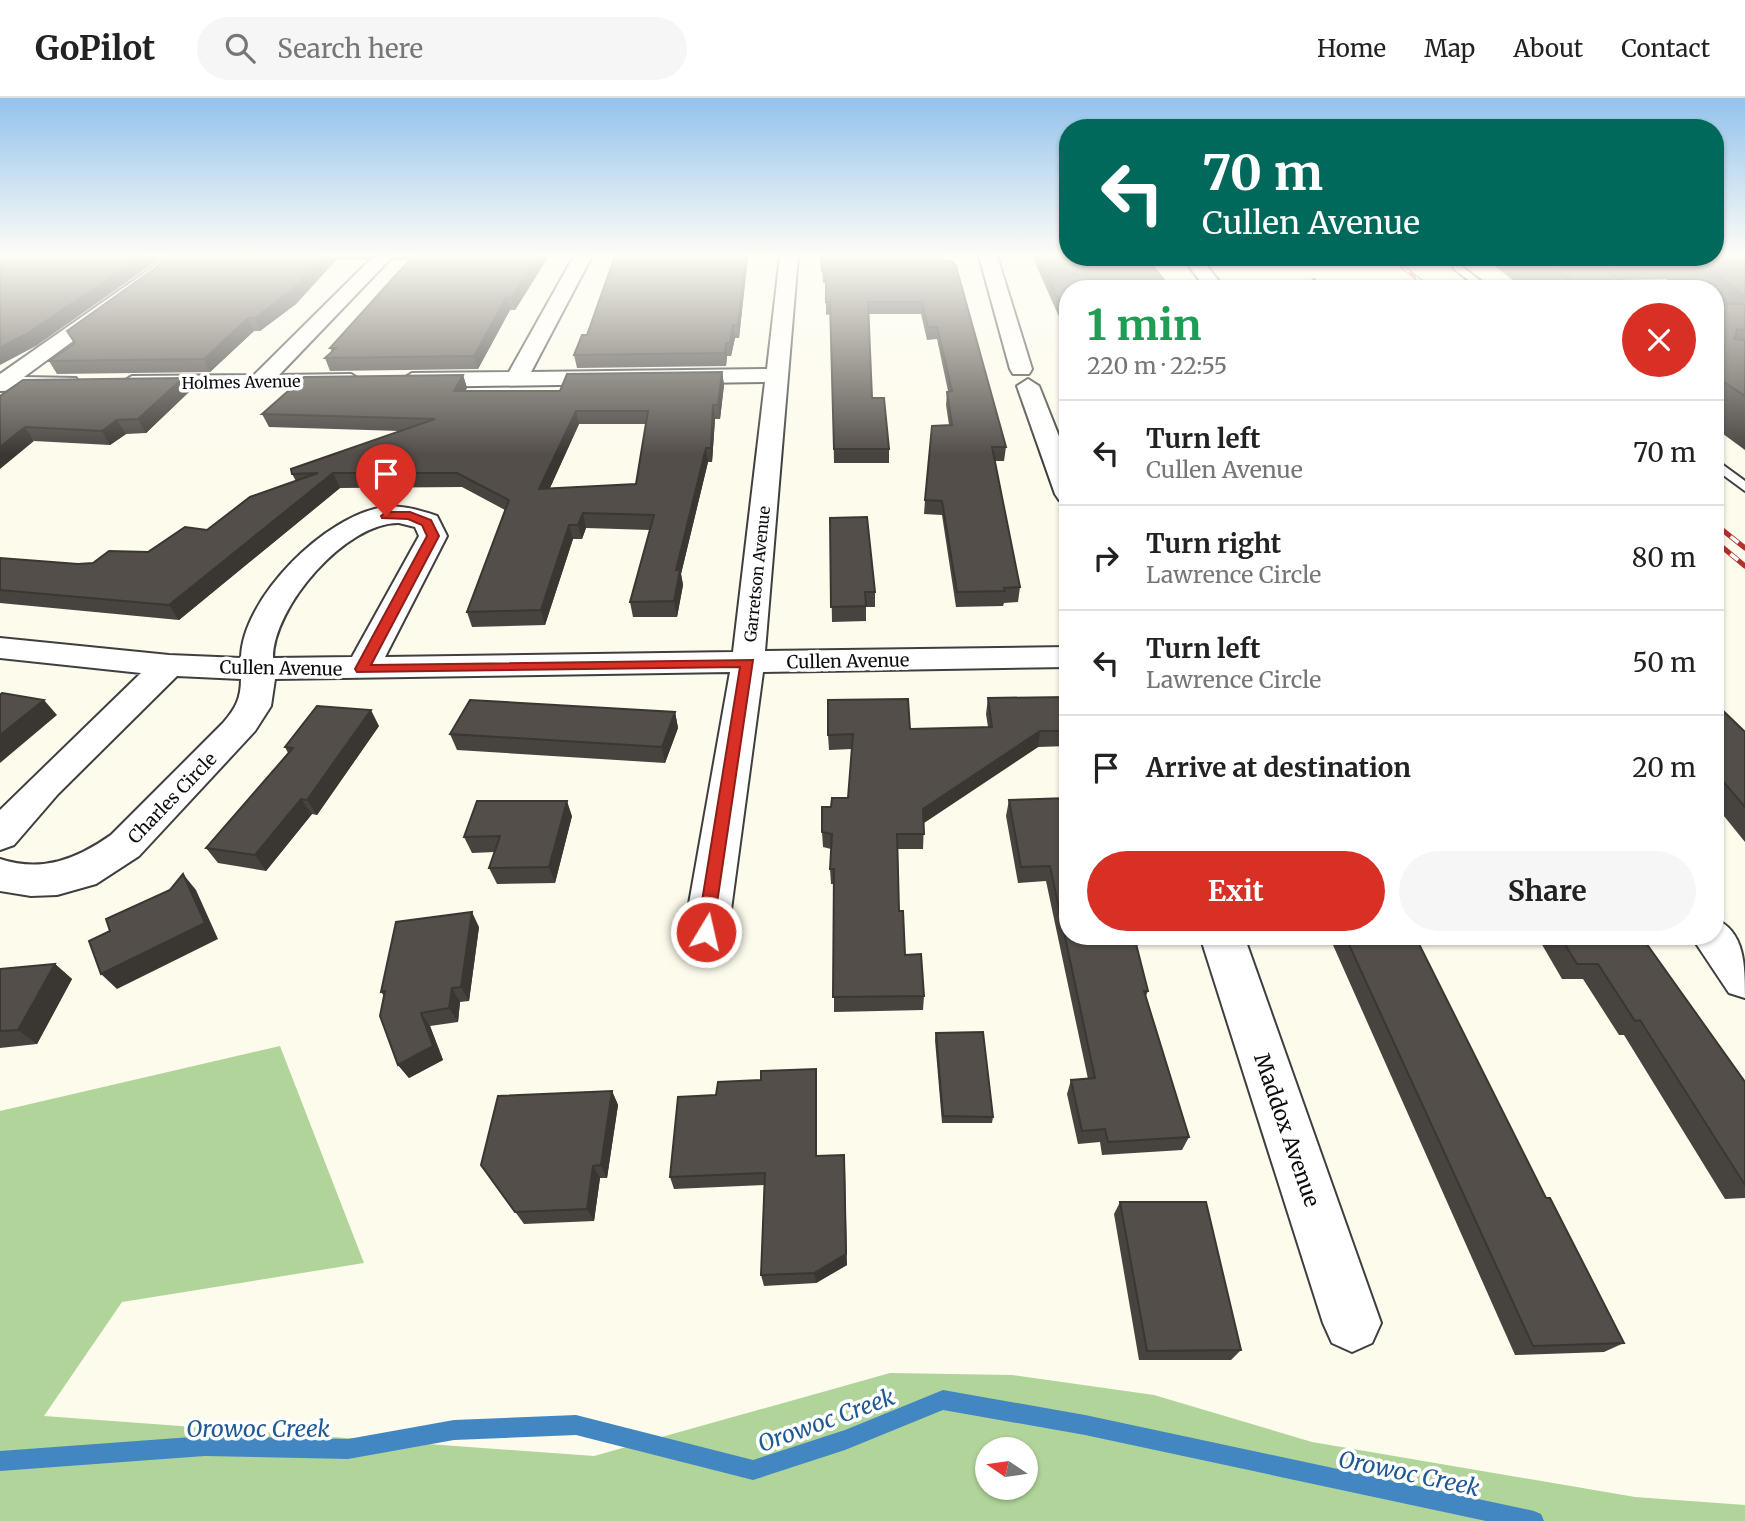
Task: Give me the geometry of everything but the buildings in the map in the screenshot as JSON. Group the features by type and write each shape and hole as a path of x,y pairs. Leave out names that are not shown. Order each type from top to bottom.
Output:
{"street":[{"path":"0,384 87,322"},
{"path":"260,382 319,322"},
{"path":"517,378 547,322"},
{"name":"Garretson Avenue","path":"706,932 748,663 782,322"},
{"path":"1008,322 1024,378 1059,470"},
{"path":"395,380 776,375"},
{"name":"Holmes Avenue","path":"0,384 368,380"},
{"name":"Charles Circle","path":"0,875 53,882 85,872 125,847 216,752 255,705 258,643 272,610 324,549 348,530 369,519 410,516 427,522 433,536 362,669"},
{"name":"Cullen Avenue","path":"0,648 169,665 257,669 1059,657"},
{"path":"0,835 45,785 169,665"},
{"name":"Maddox Avenue","path":"1225,945 1352,1323"},
{"path":"1720,945 1745,979"}],"lane":[{"path":"1724,470 1745,486"}],"green space":[{"path":"280,1046 364,1263 122,1302 44,1416 594,1456 890,1373 1012,1375 1154,1395 1312,1442 1635,1497 1745,1505 1745,1521 0,1521 0,1111"}],"waterway":[{"name":"Orowoc Creek","path":"0,1461 205,1446 348,1449 454,1430 576,1425 753,1470 845,1440 943,1400 1085,1425 1534,1521"}],"railway":[{"path":"1724,531 1745,548"},
{"path":"1724,548 1745,566"}],"route":[{"path":"386,516 410,516 427,522 433,536 362,669 748,663 706,932"}]}
